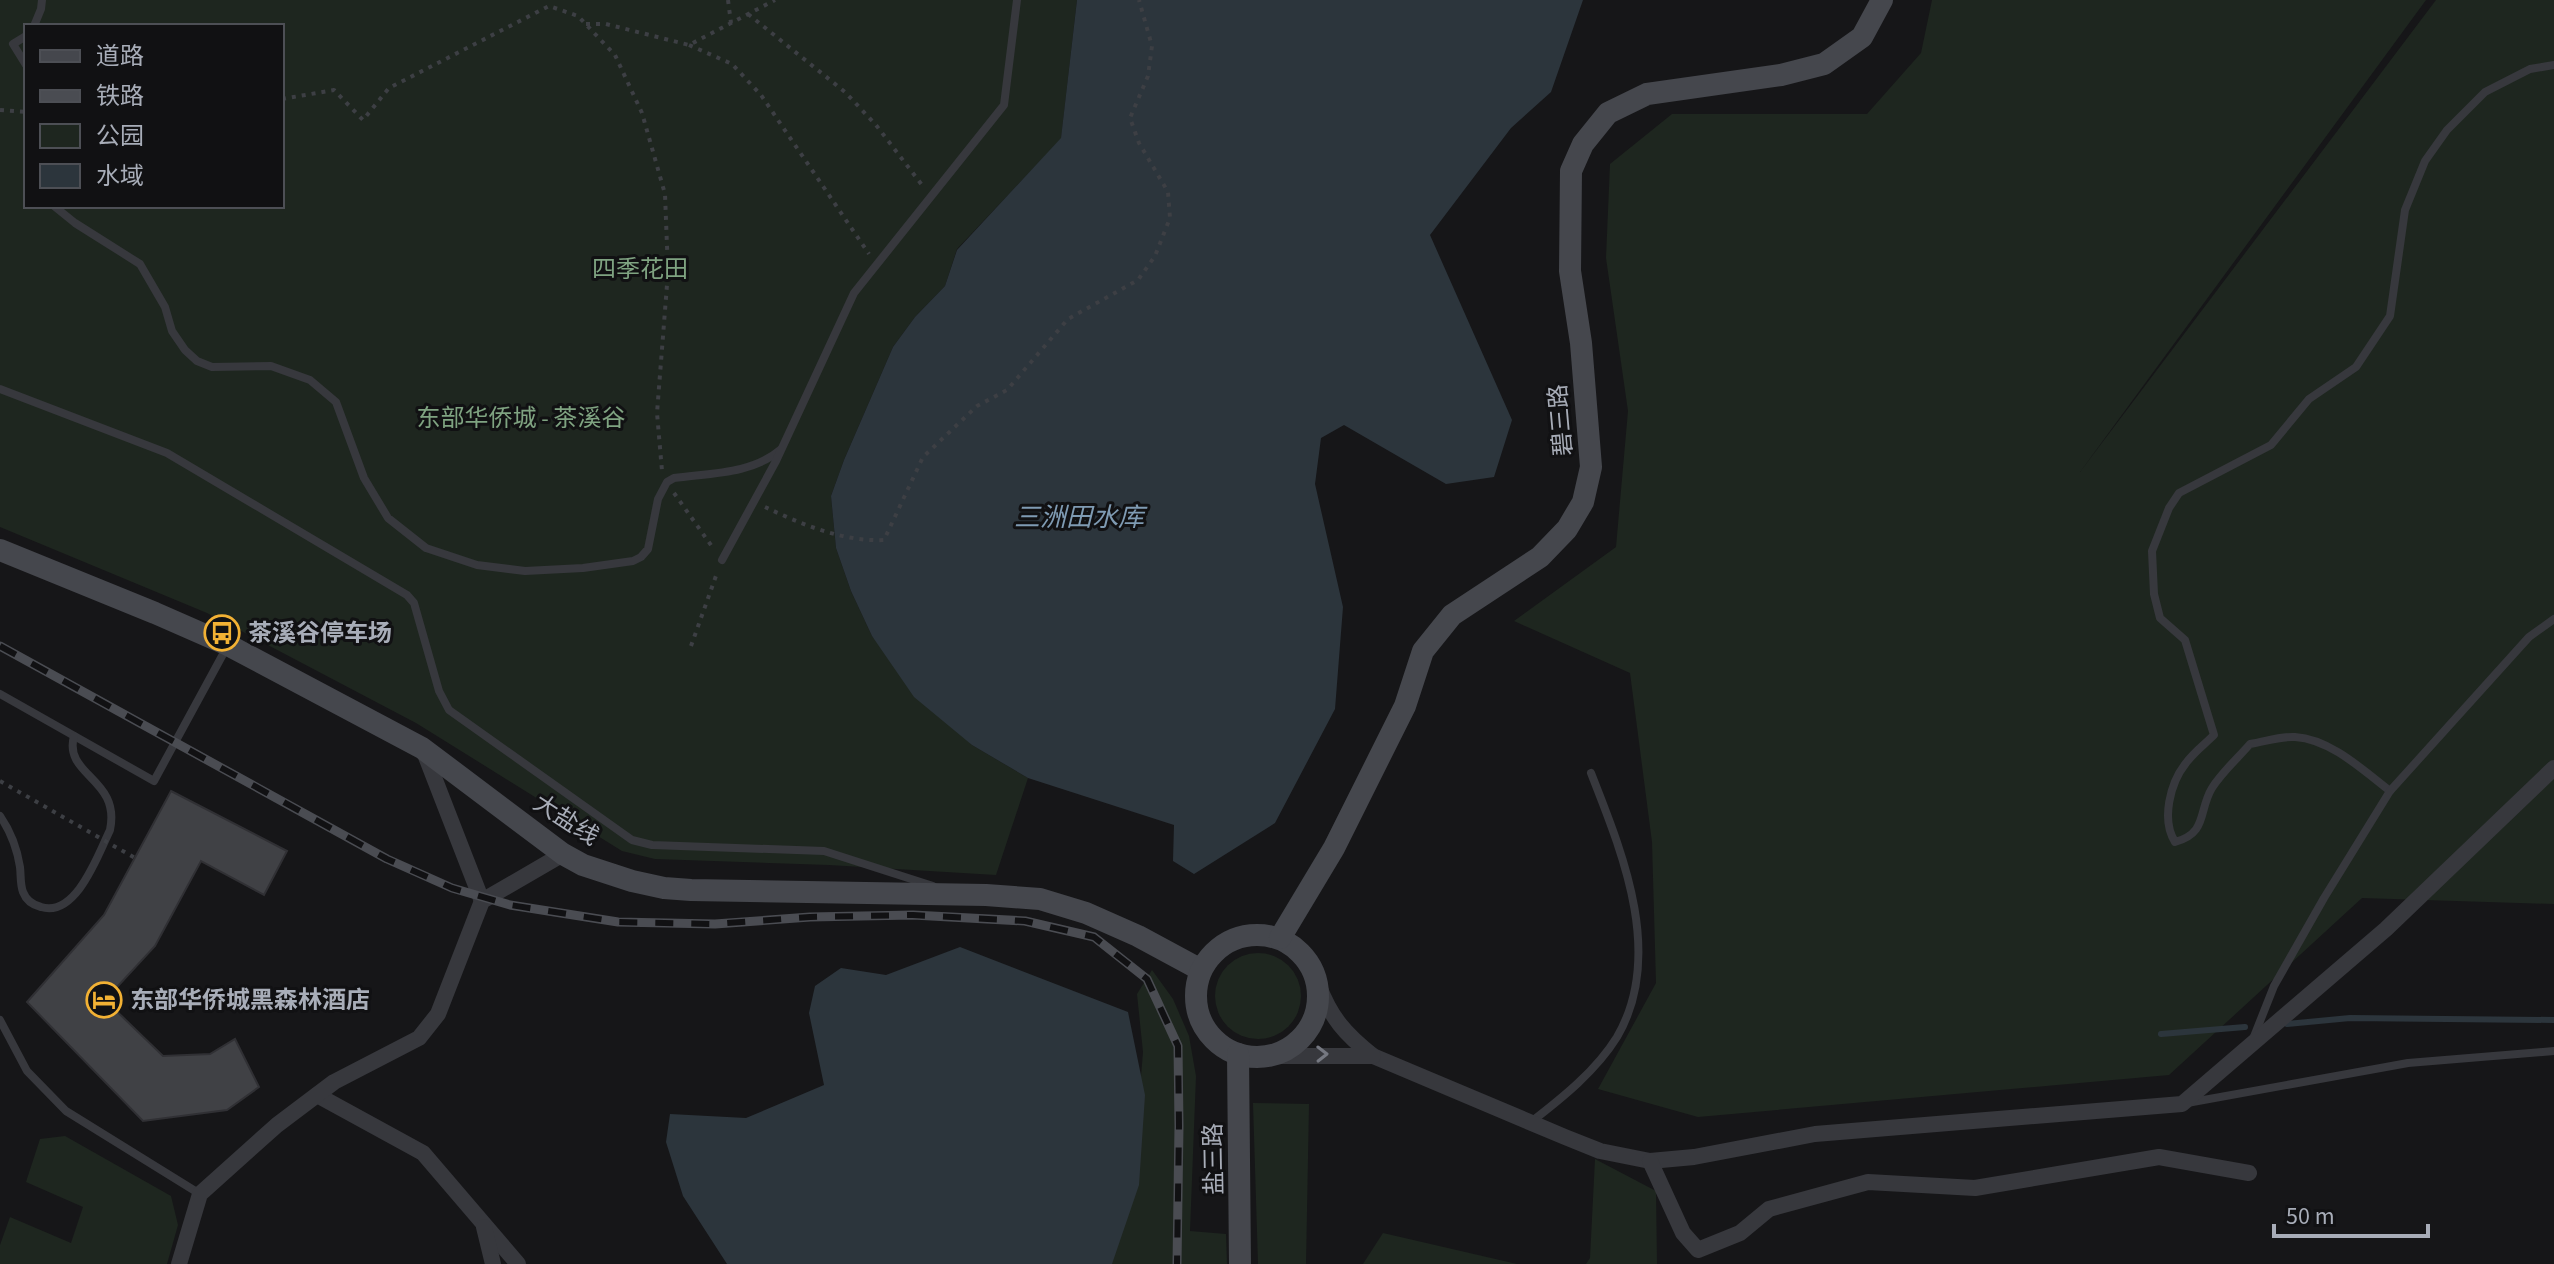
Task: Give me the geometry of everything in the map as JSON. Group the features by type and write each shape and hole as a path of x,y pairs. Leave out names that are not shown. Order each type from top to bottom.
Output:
{"main road":[{"name":"碧三路","path":"1280,938 1334,848 1405,706 1423,651 1452,615 1540,557 1567,529 1583,502 1591,467 1581,343 1570,271 1571,171 1583,144 1608,113 1647,94 1781,75 1824,64 1862,37 1882,0"},
{"name":"大盐线","path":"0,550 228,645 422,748 563,854 607,874 664,888 1014,896 1062,905 1138,936 1201,970"},
{"path":"1265,935 1280,938 1305,956 1313,969 1319,999 1316,1014 1310,1028 1286,1050 1271,1056 1238,1054 1213,1039 1198,1013 1196,984 1201,970 1209,956 1234,938 1265,935"},
{"name":"盐三路","path":"1238,1054 1240,1264"}],"street":[{"path":"422,748 482,901"},
{"path":"1318,984 1335,1021 1373,1056 1600,1151 1650,1161 1694,1157 1815,1134 2182,1104 2386,929 2554,768"},
{"path":"179,1264 200,1194 277,1125 334,1082 419,1038 438,1014 482,901 563,854"},
{"path":"1271,1056 1373,1056"},
{"path":"317,1095 423,1153 518,1264"},
{"path":"1650,1161 1683,1233 1698,1250 1740,1233 1769,1209 1868,1182 1975,1188 2159,1157 2249,1173"},
{"path":"483,1222 493,1264"}],"lane":[{"path":"35,24 42,0"},
{"path":"722,560 780,450 854,293 1004,105 1017,0"},
{"path":"24,37 13,44 24,62"},
{"path":"2390,791 2330,747 2296,737 2250,744 2211,788 2199,827 2186,839 2175,842 2167,826 2174,786 2184,764 2214,735 2185,640 2160,618 2154,594 2152,551 2158,531 2179,493 2271,445 2309,399 2356,367 2390,316 2405,210 2425,161 2447,130 2485,92 2530,69 2554,65"},
{"path":"56,208 140,264 165,307 172,331 197,361 212,367 271,366 310,380 336,402 364,478 388,518 426,548 477,565 525,571 633,561 648,549 658,499 667,482 674,478 748,468 769,460 780,450"},
{"path":"0,389 167,453 407,595 414,603 439,691 449,710 632,840 652,845 824,851 960,894"},
{"path":"2249,1047 2274,986 2390,791 2529,637 2554,619"},
{"path":"0,694 154,781 228,645"},
{"path":"0,816 9,827 17,848 21,889 26,898 34,905 47,909 62,907 73,899 110,830 113,818 112,804 102,787 78,763 72,751 74,736"},
{"path":"1530,1123 1603,1057 1618,1035 1630,1008 1636,974 1637,937 1628,875 1591,773"},
{"path":"0,1020 27,1071 66,1111 200,1194"},
{"path":"2182,1104 2408,1063 2554,1051"}],"path":[{"path":"728,0 731,23"},
{"path":"689,45 775,0"},
{"path":"754,501 795,521 864,541 884,540 923,457 977,406 1007,390 1068,319 1138,280 1155,256 1170,218 1168,192 1139,143 1130,118 1148,76 1152,46 1139,0"},
{"path":"284,99 334,90 363,120 389,88 549,6 578,16 615,55 642,113 665,194 668,272 657,413 662,471 722,560 691,646"},
{"path":"748,14 845,92 876,125 931,196"},
{"path":"586,24 606,24 689,45 732,64 761,95 876,265"},
{"path":"0,110 24,112"},
{"path":"0,781 135,858"}],"green space":[{"name":"东部华侨城 - 茶溪谷","path":"0,0 1077,0 1061,139 957,249 945,286 915,317 893,347 831,496 836,548 872,636 972,745 1028,778 996,875 655,859 622,851 416,723 207,613 0,527"},
{"path":"1932,0 2426,0 2080,472 2436,0 2554,0 2554,904 2362,898 2169,1075 1698,1117 1598,1089 1656,983 1652,842 1630,673 1514,621 1616,547 1628,411 1606,258 1610,164 1672,114 1867,114 1921,53"},
{"path":"1258,953 1274,957 1288,966 1297,980 1301,996 1297,1012 1288,1026 1274,1035 1258,1039 1242,1035 1228,1026 1219,1012 1215,996 1219,980 1228,966 1242,957"},
{"path":"1152,970 1173,999 1189,1036 1196,1076 1190,1231 1226,1234 1227,1264 1104,1264 1134,1162 1143,1052 1137,994"},
{"path":"1253,1103 1309,1104 1306,1264 1258,1264"},
{"path":"65,1136 171,1196 178,1225 167,1264 0,1264 0,1245 10,1217 71,1243 83,1207 26,1182 40,1139"},
{"path":"1595,1159 1656,1191 1657,1264 1586,1264 1590,1258"},
{"path":"1383,1233 1517,1264 1363,1264"}],"water":[{"name":"三洲田水库","path":"1077,0 1583,0 1551,92 1511,128 1430,235 1512,420 1494,477 1446,484 1344,425 1321,438 1315,484 1343,607 1335,709 1275,823 1194,874 1173,861 1174,825 1028,778 972,745 914,697 872,636 836,548 831,496 893,347 915,317 945,286 957,250 1061,138"},
{"path":"960,947 1128,1012 1145,1095 1139,1185 1112,1264 727,1264 683,1196 666,1142 670,1114 746,1118 824,1085 809,1013 815,986 841,968 886,975"}],"building":[{"path":"171,791 287,851 264,895 201,861 155,946 105,1000 163,1056 210,1054 235,1039 259,1087 227,1110 143,1121 27,1002 104,915"}],"waterway":[{"path":"2287,1024 2350,1018 2554,1020"},
{"path":"2161,1034 2245,1027"}],"railway":[{"path":"0,646 387,859 452,888 510,905 618,922 715,924 810,917 913,915 1025,921 1094,937 1147,979 1178,1046 1177,1264"}],"place":[{"name":"茶溪谷停车场","path":"222,633"},
{"name":"东部华侨城黑森林酒店","path":"104,1000"}],"park label":[{"name":"四季花田","path":"640,269"}]}
